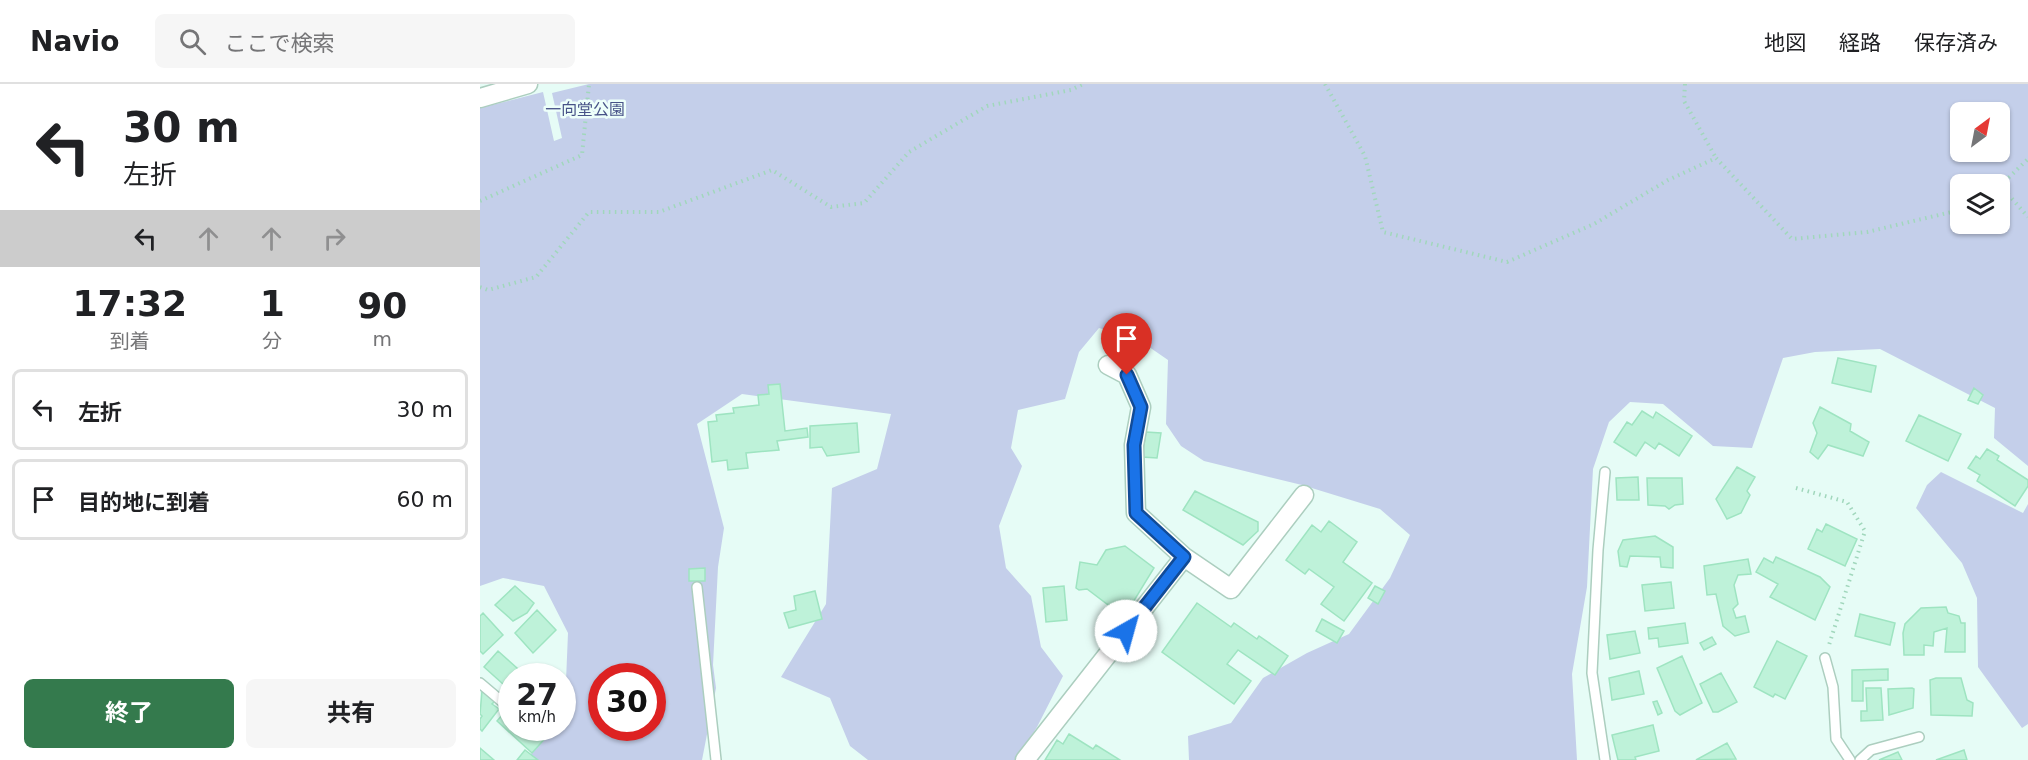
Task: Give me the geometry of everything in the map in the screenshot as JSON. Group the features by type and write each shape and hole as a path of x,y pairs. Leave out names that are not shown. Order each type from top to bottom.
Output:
{"street":[{"path":"480,98 528,84"},
{"path":"1108,365 1127,375 1141,407 1134,445 1136,513 1184,557 1231,590 1304,495"},
{"path":"1025,760 1184,557"}],"lane":[{"path":"1605,472 1598,550 1592,673 1605,760"},
{"path":"697,587 716,760"},
{"path":"1825,658 1833,687 1836,739 1850,760"},
{"path":"480,683 498,698"},
{"path":"1860,760 1870,750 1919,737"}],"path":[{"path":"480,201 582,155 589,84"},
{"path":"480,287 488,290 536,277 589,212 659,212 772,170 831,207 864,203 909,152 987,106 1071,90 1083,84"},
{"path":"1325,84 1365,156 1383,232 1507,262 1593,224 1668,180 1716,158"},
{"path":"1685,84 1684,101 1716,158 1792,239 1867,232 1950,212"},
{"path":"2010,176 2028,159"},
{"path":"2010,197 2028,217"},
{"path":"1796,488 1847,502 1865,531 1825,658"}],"green space":[{"name":"一向堂公園","path":"589,84 2028,84 2028,466 1994,438 1995,408 1880,349 1815,352 1783,358 1752,448 1713,446 1663,404 1630,402 1609,422 1593,469 1587,587 1572,674 1577,760 1189,760 1188,736 1231,723 1263,678 1307,653 1349,634 1390,578 1410,535 1380,509 1302,485 1204,461 1181,446 1166,424 1168,360 1139,340 1099,328 1079,352 1065,399 1018,410 1011,448 1022,466 999,526 1006,568 1031,596 1041,647 1063,676 1037,727 1016,760 868,760 850,746 830,698 781,677 826,604 832,488 877,469 891,414 742,394 697,424 724,528 718,567 713,665 716,688 702,760 529,760 536,741 576,741 576,663 567,663 568,633 544,586 503,578 480,586 480,108 543,92 554,141 562,138 552,93"},
{"path":"1941,472 2023,513 2028,504 2028,724 2022,728 1978,667 1977,598 1962,563 1916,508 1927,485"}],"building":[{"path":"1838,358 1876,366 1871,392 1832,383"},
{"path":"780,384 785,431 807,428 808,437 777,441 779,450 746,453 748,468 728,470 727,460 712,462 708,422 717,421 716,415 734,413 733,408 759,405 758,395 769,394 768,385"},
{"path":"1974,388 1983,395 1978,404 1968,400"},
{"path":"1820,407 1851,424 1850,431 1869,442 1863,456 1828,445 1818,459 1810,452 1817,433 1813,423"},
{"path":"1642,411 1653,418 1656,412 1692,436 1679,456 1659,443 1655,449 1645,442 1636,456 1614,442 1627,422 1632,425"},
{"path":"1919,415 1961,434 1948,461 1906,441"},
{"path":"857,423 859,452 827,456 822,447 810,448 810,426"},
{"path":"1146,432 1161,433 1157,458 1142,457"},
{"path":"1987,449 1999,456 1997,460 2028,480 2028,486 2015,506 1977,481 1980,475 1968,468 1976,456 1980,459"},
{"path":"1737,467 1755,477 1747,491 1750,495 1741,513 1727,519 1716,499"},
{"path":"1638,477 1639,500 1617,500 1616,478"},
{"path":"1647,478 1682,478 1683,504 1669,509 1665,506 1648,505"},
{"path":"1195,491 1258,522 1258,531 1243,545 1183,510"},
{"path":"1329,521 1357,542 1343,562 1372,583 1344,621 1321,604 1334,587 1309,569 1305,574 1286,560 1312,525 1321,532"},
{"path":"1826,524 1857,539 1845,566 1808,549 1817,529 1822,532"},
{"path":"1655,536 1673,547 1673,568 1661,567 1660,557 1630,556 1627,567 1620,566 1618,551 1623,540"},
{"path":"1125,546 1154,568 1127,612 1107,604 1087,589 1076,588 1080,562 1097,565 1106,550"},
{"path":"1776,557 1820,577 1830,587 1815,620 1770,597 1778,584 1756,572 1764,558 1773,563"},
{"path":"1748,559 1751,574 1738,575 1734,585 1738,604 1733,609 1736,618 1745,616 1749,632 1735,636 1723,626 1716,594 1707,595 1704,566"},
{"path":"705,568 705,581 689,581 689,569"},
{"path":"1671,582 1674,608 1645,611 1642,585"},
{"path":"515,586 534,603 527,613 513,621 495,605"},
{"path":"1064,586 1067,620 1046,622 1043,588"},
{"path":"1375,586 1385,591 1378,604 1368,598"},
{"path":"815,591 822,619 789,628 784,613 796,610 794,596"},
{"path":"1197,603 1231,627 1234,623 1257,639 1259,636 1288,656 1275,675 1238,650 1227,664 1251,681 1234,704 1162,652"},
{"path":"1946,607 1948,613 1959,616 1961,623 1965,623 1965,652 1945,652 1947,628 1934,632 1933,646 1924,645 1924,655 1904,655 1905,624 1921,608"},
{"path":"537,610 556,630 533,653 515,633"},
{"path":"483,613 503,635 483,654 480,651 480,616"},
{"path":"1860,614 1895,623 1890,645 1855,636"},
{"path":"1322,619 1344,631 1337,643 1316,631"},
{"path":"1685,623 1688,643 1659,647 1658,638 1649,639 1648,628"},
{"path":"1635,631 1640,653 1610,659 1607,635"},
{"path":"1712,637 1716,644 1704,650 1700,643"},
{"path":"1777,641 1807,656 1785,699 1775,694 1773,697 1754,687"},
{"path":"498,651 511,663 498,663 498,680 484,667"},
{"path":"1682,656 1702,703 1680,715 1675,711 1657,668"},
{"path":"1888,669 1888,680 1863,681 1863,701 1852,701 1852,670"},
{"path":"1639,671 1644,694 1612,700 1609,678"},
{"path":"1721,673 1737,702 1718,712 1713,712 1700,684"},
{"path":"1961,678 1967,700 1973,703 1972,716 1931,715 1930,680"},
{"path":"1866,688 1881,688 1883,720 1861,721 1861,711 1867,711"},
{"path":"1888,689 1914,689 1913,708 1889,715"},
{"path":"482,691 495,701 492,704 498,710 482,731 480,714"},
{"path":"1657,701 1662,713 1658,715 1653,702"},
{"path":"1653,725 1659,751 1635,757 1636,760 1618,760 1612,735"},
{"path":"1069,734 1093,749 1096,745 1120,760 1045,760 1057,740 1063,744"},
{"path":"519,741 543,741 532,753"},
{"path":"1727,743 1736,759 1696,760"},
{"path":"480,748 494,760 480,760"},
{"path":"525,750 538,760 517,760"},
{"path":"1964,750 1967,760 1936,760"},
{"path":"1898,752 1902,760 1879,760"}],"route":[{"path":"1126,631 1184,557 1136,513 1134,445 1141,407 1127,375"}]}
